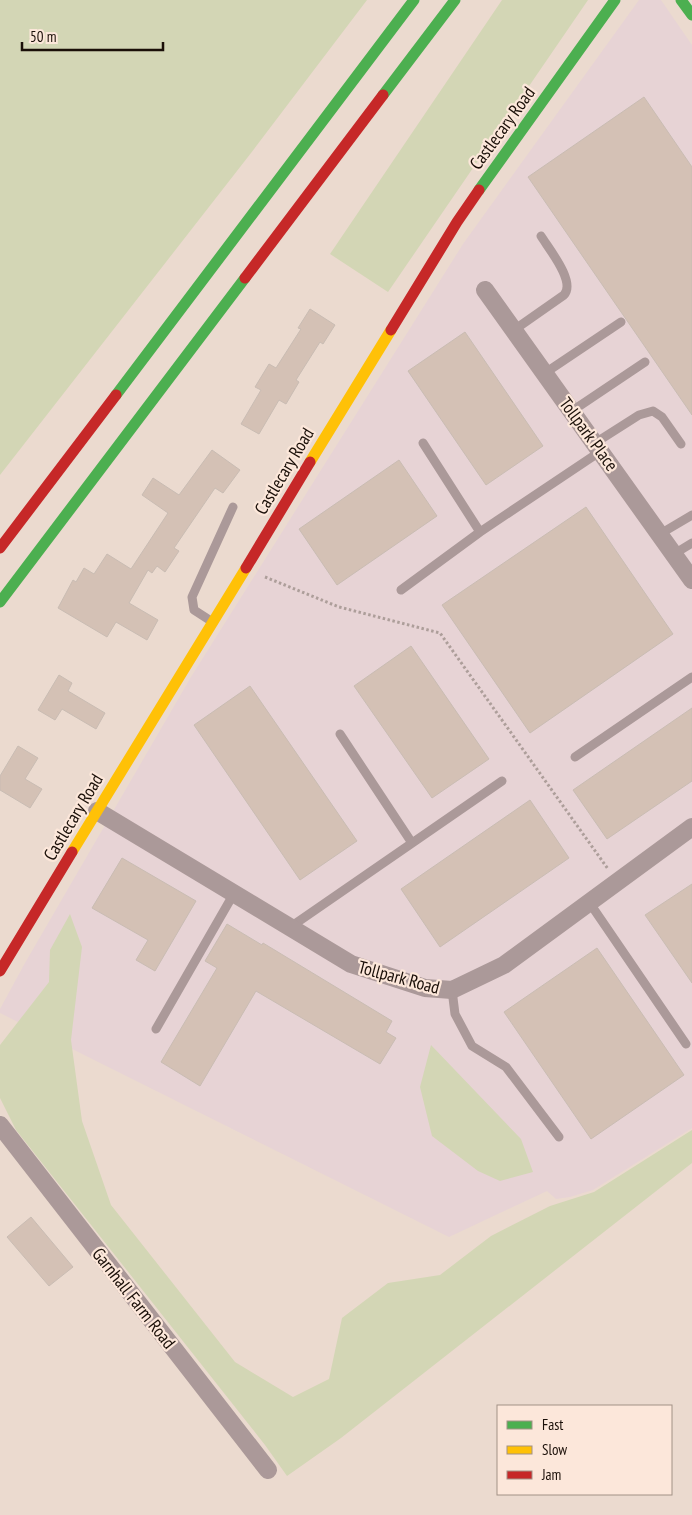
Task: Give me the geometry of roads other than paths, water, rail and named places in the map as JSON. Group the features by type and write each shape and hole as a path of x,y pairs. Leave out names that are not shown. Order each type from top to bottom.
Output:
{"main road":[{"path":"0,548 414,0"},
{"path":"0,602 455,0"},
{"name":"Castlecary Road","path":"0,971 457,222 615,0"},
{"path":"681,0 692,15"}],"street":[{"name":"Tollpark Place","path":"485,290 692,580"},
{"name":"Tollpark Road","path":"97,811 351,964 425,988 452,990 504,965 692,827"},
{"name":"Garnhall Farm Road","path":"0,1125 268,1470"}],"lane":[{"path":"514,330 564,295 568,288 566,277 541,236"},
{"path":"545,373 621,322"},
{"path":"572,411 644,362"},
{"path":"401,590 639,415 653,411 662,417 681,444"},
{"path":"423,444 480,532"},
{"path":"212,621 194,610 192,597 233,507"},
{"path":"660,534 692,515"},
{"path":"674,554 692,543"},
{"path":"576,757 692,677"},
{"path":"340,734 412,843"},
{"path":"289,928 502,781"},
{"path":"156,1029 234,895"},
{"path":"589,902 686,1044"},
{"path":"452,990 455,1014 472,1046 506,1067 559,1137"}]}
